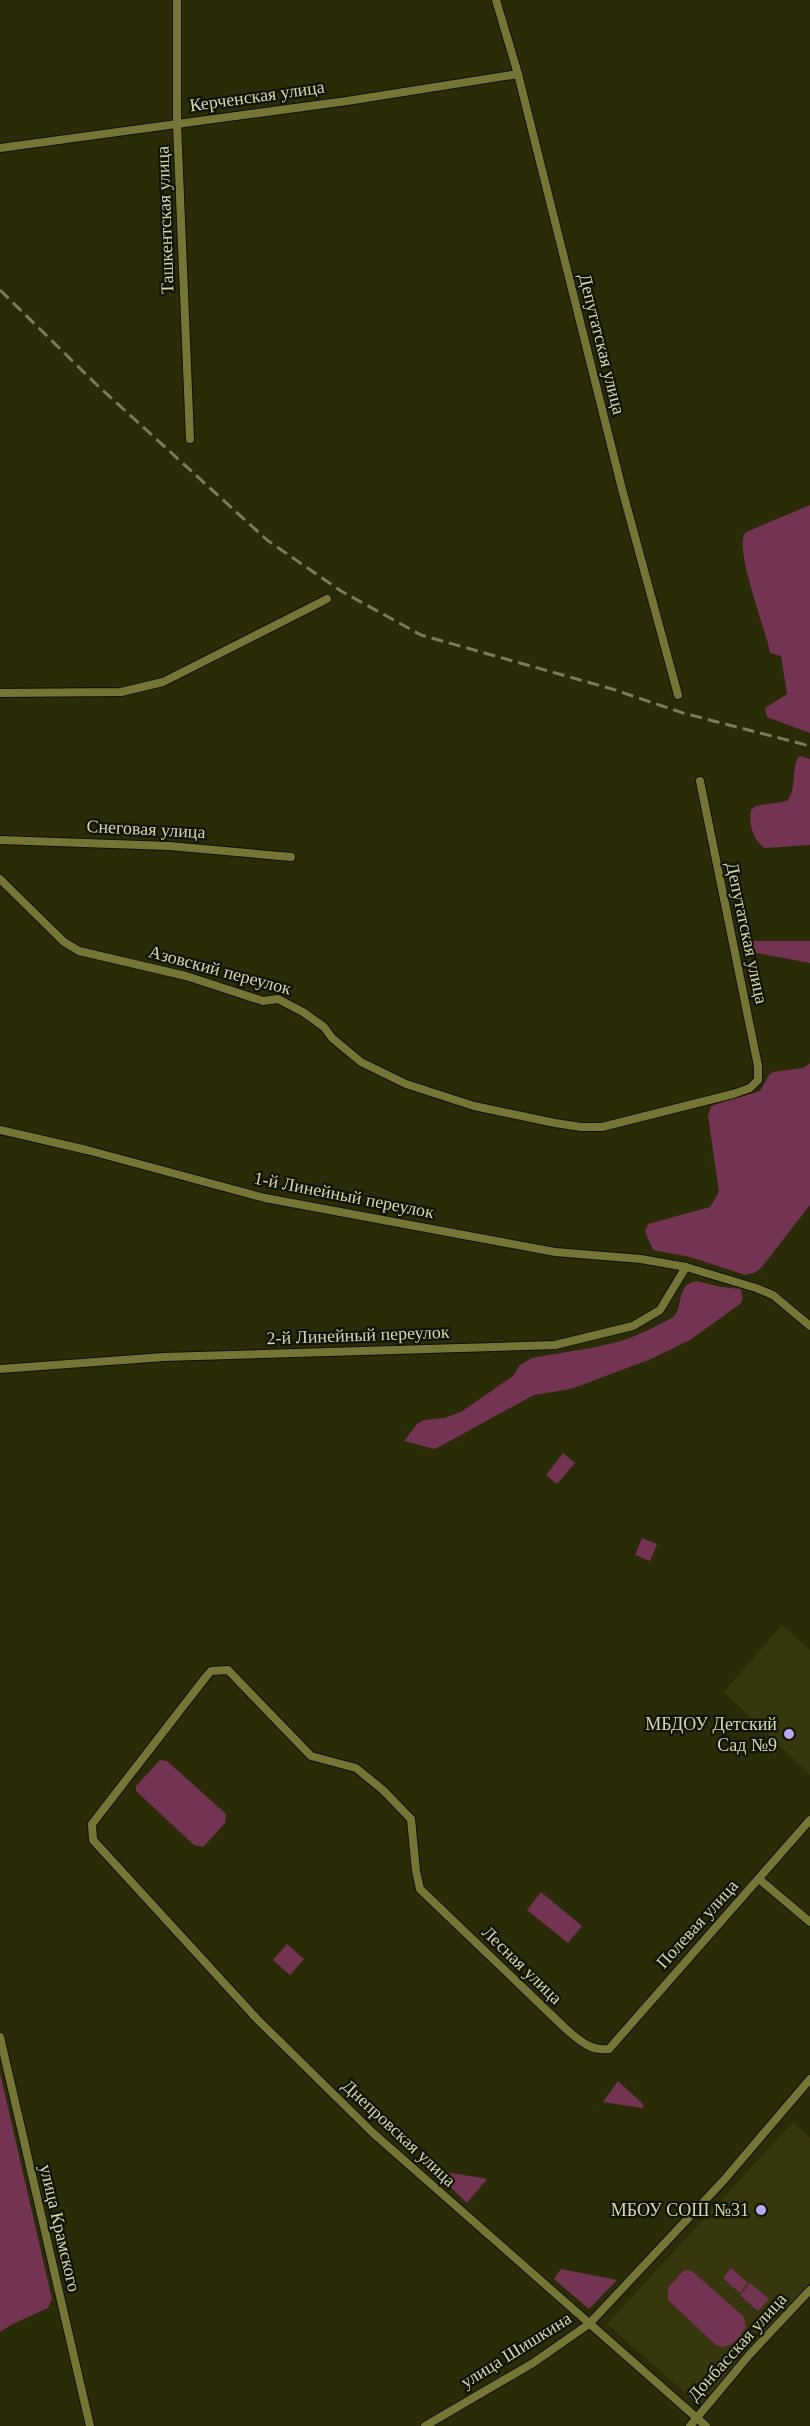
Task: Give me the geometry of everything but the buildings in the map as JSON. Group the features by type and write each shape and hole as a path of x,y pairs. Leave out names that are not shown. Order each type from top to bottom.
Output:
{"street":[{"name":"Ташкентская улица","path":"177,0 177,124 190,439"},
{"name":"Депутатская улица","path":"496,0 518,74 622,489 678,695"},
{"name":"Керченская улица","path":"0,148 347,101 518,74"},
{"path":"0,693 121,692 163,682 327,599"},
{"name":"Депутатская улица","path":"700,781 758,1066 758,1080 750,1088"},
{"name":"Снеговая улица","path":"0,840 169,846 291,857"},
{"name":"Азовский переулок","path":"0,879 64,942 78,951 186,976 262,1001 278,999 303,1012 324,1027 332,1038 361,1062 406,1084 474,1106 555,1123 602,1127 750,1088"},
{"name":"1-й Линейный переулок","path":"0,1130 87,1150 265,1198 555,1252 641,1259 686,1268 773,1295 810,1326"},
{"name":"2-й Линейный переулок","path":"0,1369 164,1357 555,1345 633,1326 660,1310 686,1268"},
{"name":"Лесная улица","path":"93,1840 92,1824 161,1733 212,1671 228,1670 311,1756 356,1768 383,1790 411,1819 420,1889 581,2043 596,2050 609,2049"},
{"name":"Полевая улица","path":"609,2049 810,1820"},
{"name":"Днепровская улица","path":"93,1840 258,2020 373,2133 706,2426"},
{"path":"759,1879 810,1922"},
{"name":"улица Крамского","path":"0,2037 90,2426"},
{"name":"улица Шишкина","path":"425,2426 533,2363 589,2324 724,2180 810,2079"},
{"name":"Донбасская улица","path":"690,2426 750,2354 810,2290"}],"shaded area":[{"path":"810,505 810,733 767,717 765,708 787,694 781,656 770,653 747,570 743,540 746,532"},
{"path":"801,756 810,759 810,845 765,848 757,841 752,831 751,810 756,806 787,801 792,791 796,762"},
{"path":"748,941 810,941 810,963 751,952 747,947"},
{"path":"810,1063 810,1205 761,1268 745,1275 690,1257 653,1250 645,1232 648,1224 710,1207 719,1192 708,1116 711,1106 760,1091 773,1072 803,1068"},
{"path":"697,1281 741,1289 743,1299 740,1304 690,1340 651,1359 571,1389 534,1395 435,1449 404,1441 417,1424 424,1420 444,1418 461,1412 513,1376 520,1365 532,1358 621,1341 670,1319 678,1310 685,1287"},
{"path":"563,1453 575,1463 557,1484 546,1475"},
{"path":"642,1538 657,1544 650,1561 635,1555"},
{"name":"МБДОУ Детский Сад №9","path":"782,1625 810,1650 810,1775 724,1692"},
{"path":"160,1760 167,1761 226,1814 225,1823 203,1847 194,1845 136,1791 136,1786"},
{"path":"541,1892 582,1926 568,1943 527,1910"},
{"path":"287,1944 304,1959 290,1975 273,1960"},
{"path":"0,2073 52,2299 48,2308 0,2332"},
{"path":"618,2081 644,2105 642,2108 603,2102"},
{"name":"МБОУ СОШ №31","path":"793,2122 810,2138 810,2282 701,2407 607,2324"},
{"path":"446,2172 487,2179 467,2203 441,2178"},
{"path":"731,2268 748,2283 740,2293 723,2278"},
{"path":"561,2269 617,2280 589,2309 554,2279"},
{"path":"684,2270 692,2271 744,2317 746,2327 730,2345 717,2346 668,2300 668,2288"},
{"path":"750,2283 769,2299 758,2311 740,2295"}],"railway":[{"path":"0,290 97,385 267,540 341,591 421,635 612,689 683,713 810,746"}],"place":[{"name":"МБДОУ Детский Сад №9","path":"789,1734"},
{"name":"МБОУ СОШ №31","path":"761,2210"}]}
